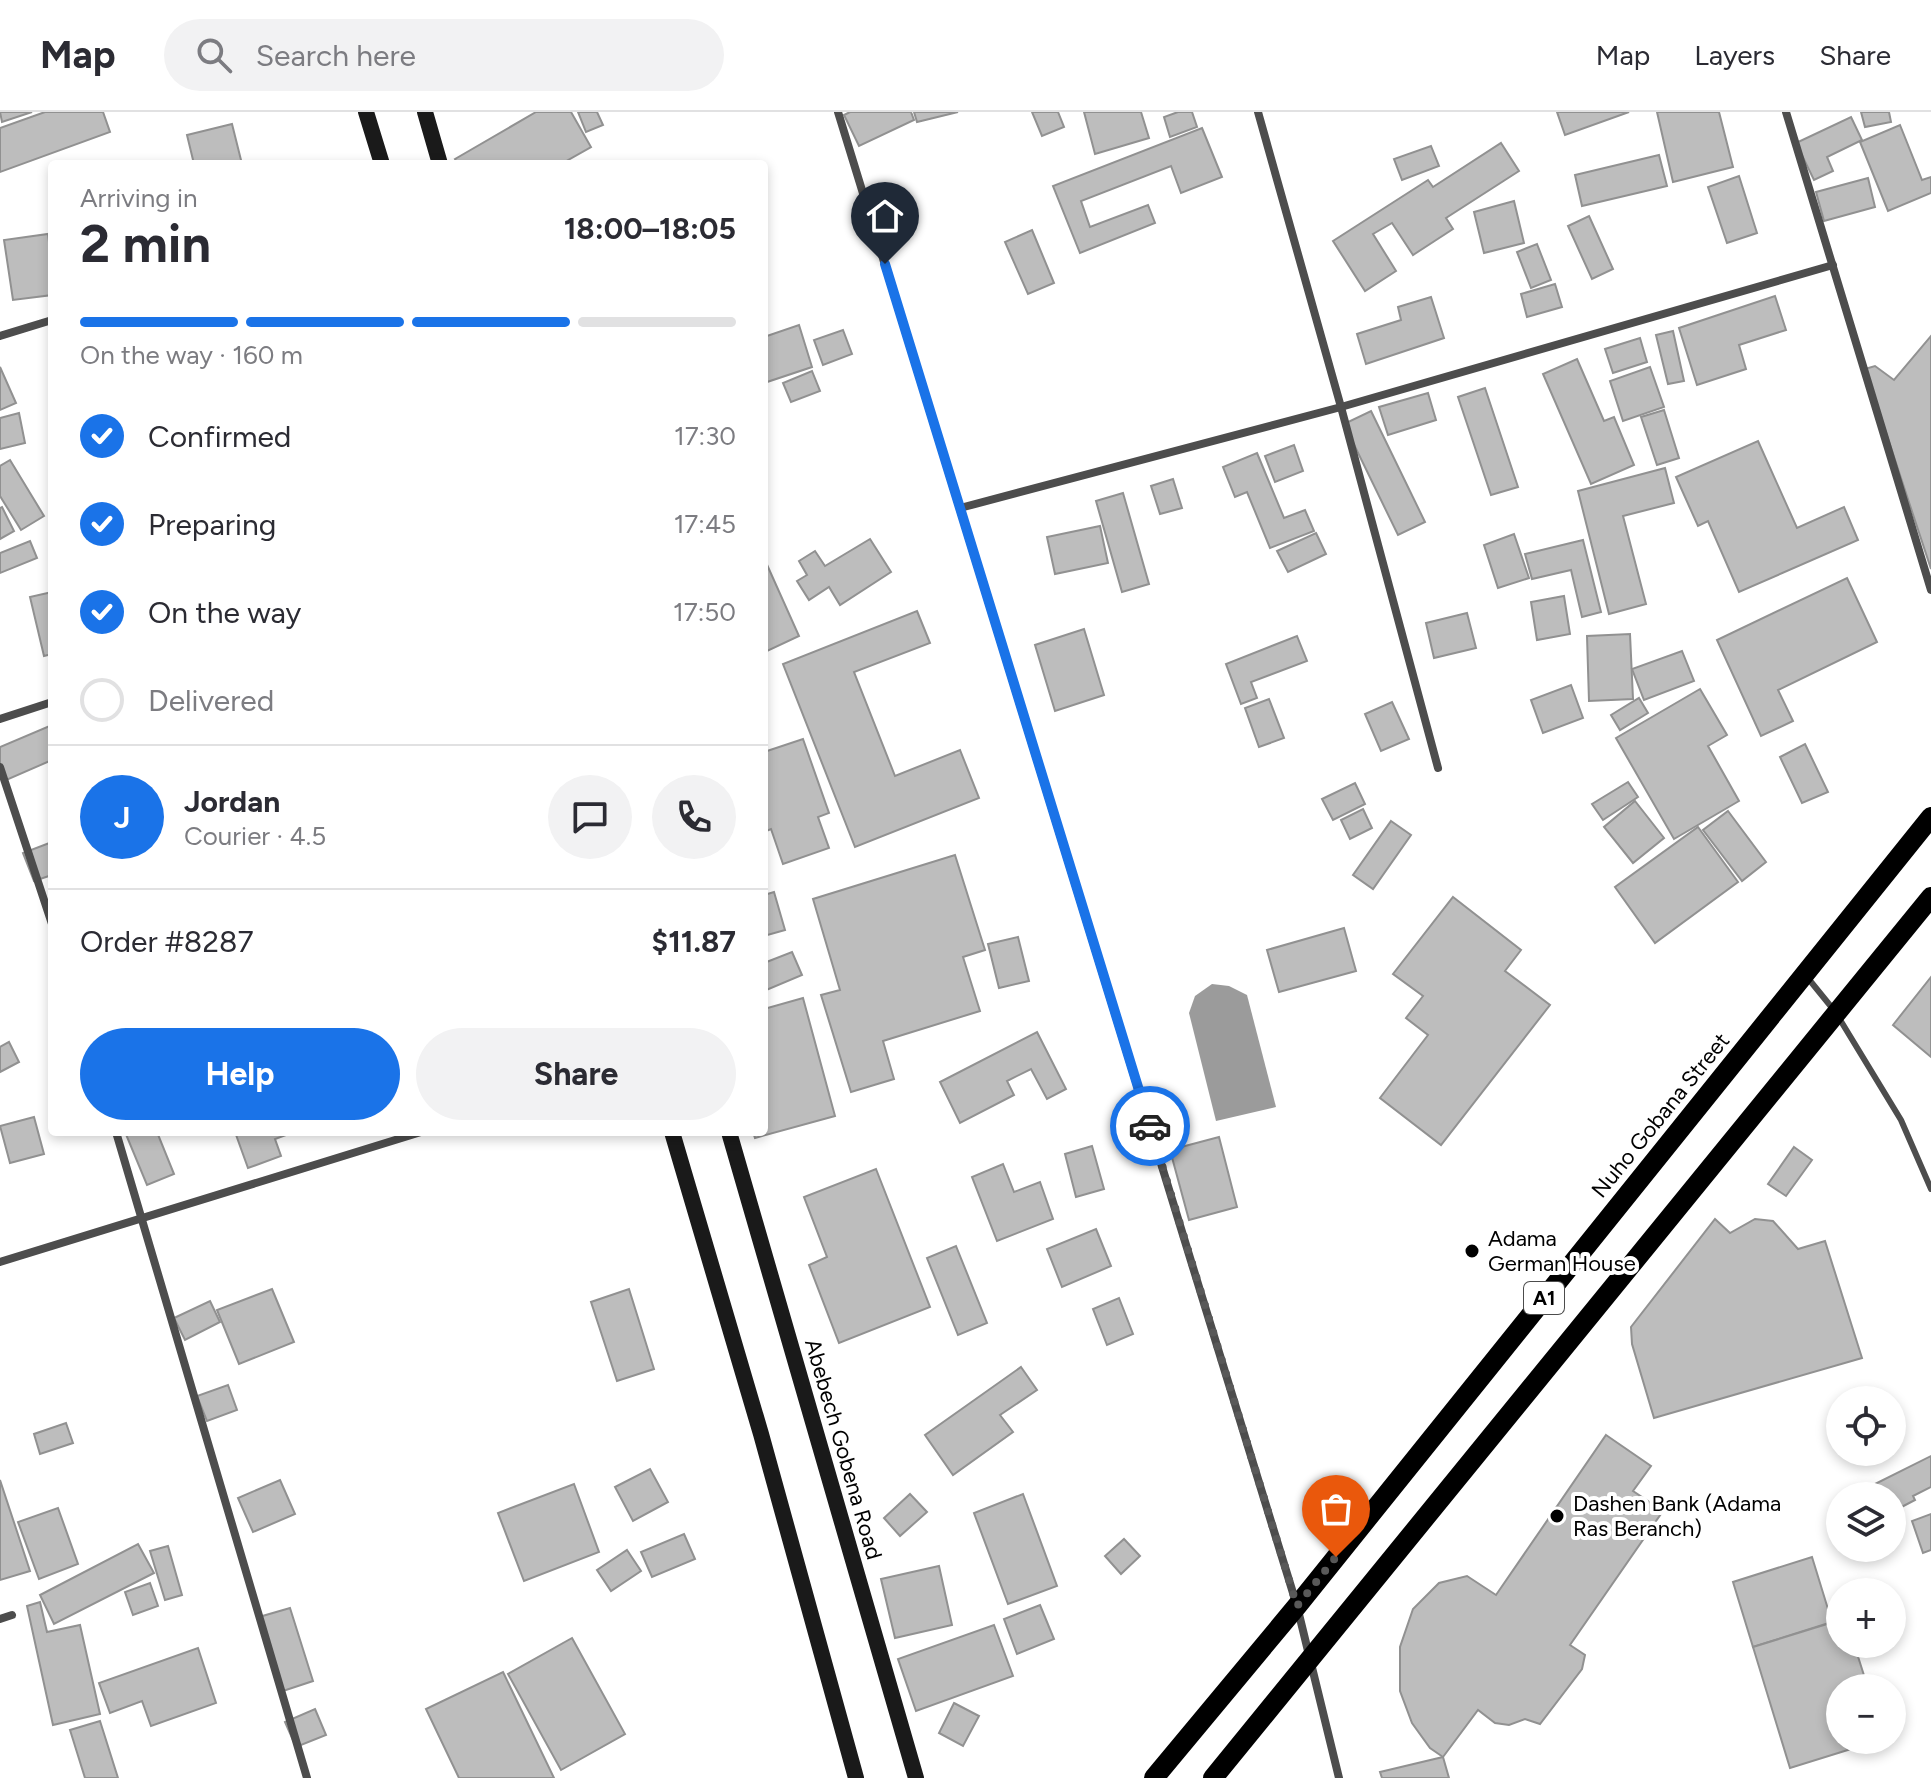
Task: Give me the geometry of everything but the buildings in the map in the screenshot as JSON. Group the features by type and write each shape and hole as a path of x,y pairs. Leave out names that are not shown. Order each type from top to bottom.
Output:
{"main road":[{"name":"Nuho Gobana Street","path":"1154,1778 1297,1606 1931,817"},
{"name":"A1","path":"1213,1778 1931,897"}],"street":[{"path":"366,112 381,160"},
{"path":"425,112 439,160"},
{"path":"838,112 1297,1606 1339,1778"},
{"path":"1258,112 1438,768"},
{"path":"1786,112 1931,590"},
{"path":"960,508 1341,407 1833,265"},
{"path":"0,336 48,321"},
{"path":"0,719 48,703"},
{"path":"0,767 48,912"},
{"path":"117,1136 307,1778"},
{"path":"0,1262 408,1136"},
{"path":"673,1136 761,1434 856,1778"},
{"name":"Abebech Gobena Road","path":"730,1136 916,1778"},
{"path":"0,1619 12,1615"}],"lane":[{"path":"1804,975 1837,1013 1901,1120 1931,1189"}],"shaded area":[{"path":"1212,984 1229,986 1247,995 1276,1107 1216,1121 1189,1013 1195,996"}],"way so far":[{"path":"1150,1126 1297,1606 1336,1557"}],"place":[{"name":"Adama German House","path":"1472,1251"},
{"name":"Dashen Bank (Adama Ras Beranch)","path":"1557,1516"}],"route":[{"path":"885,264 1150,1126"}]}
